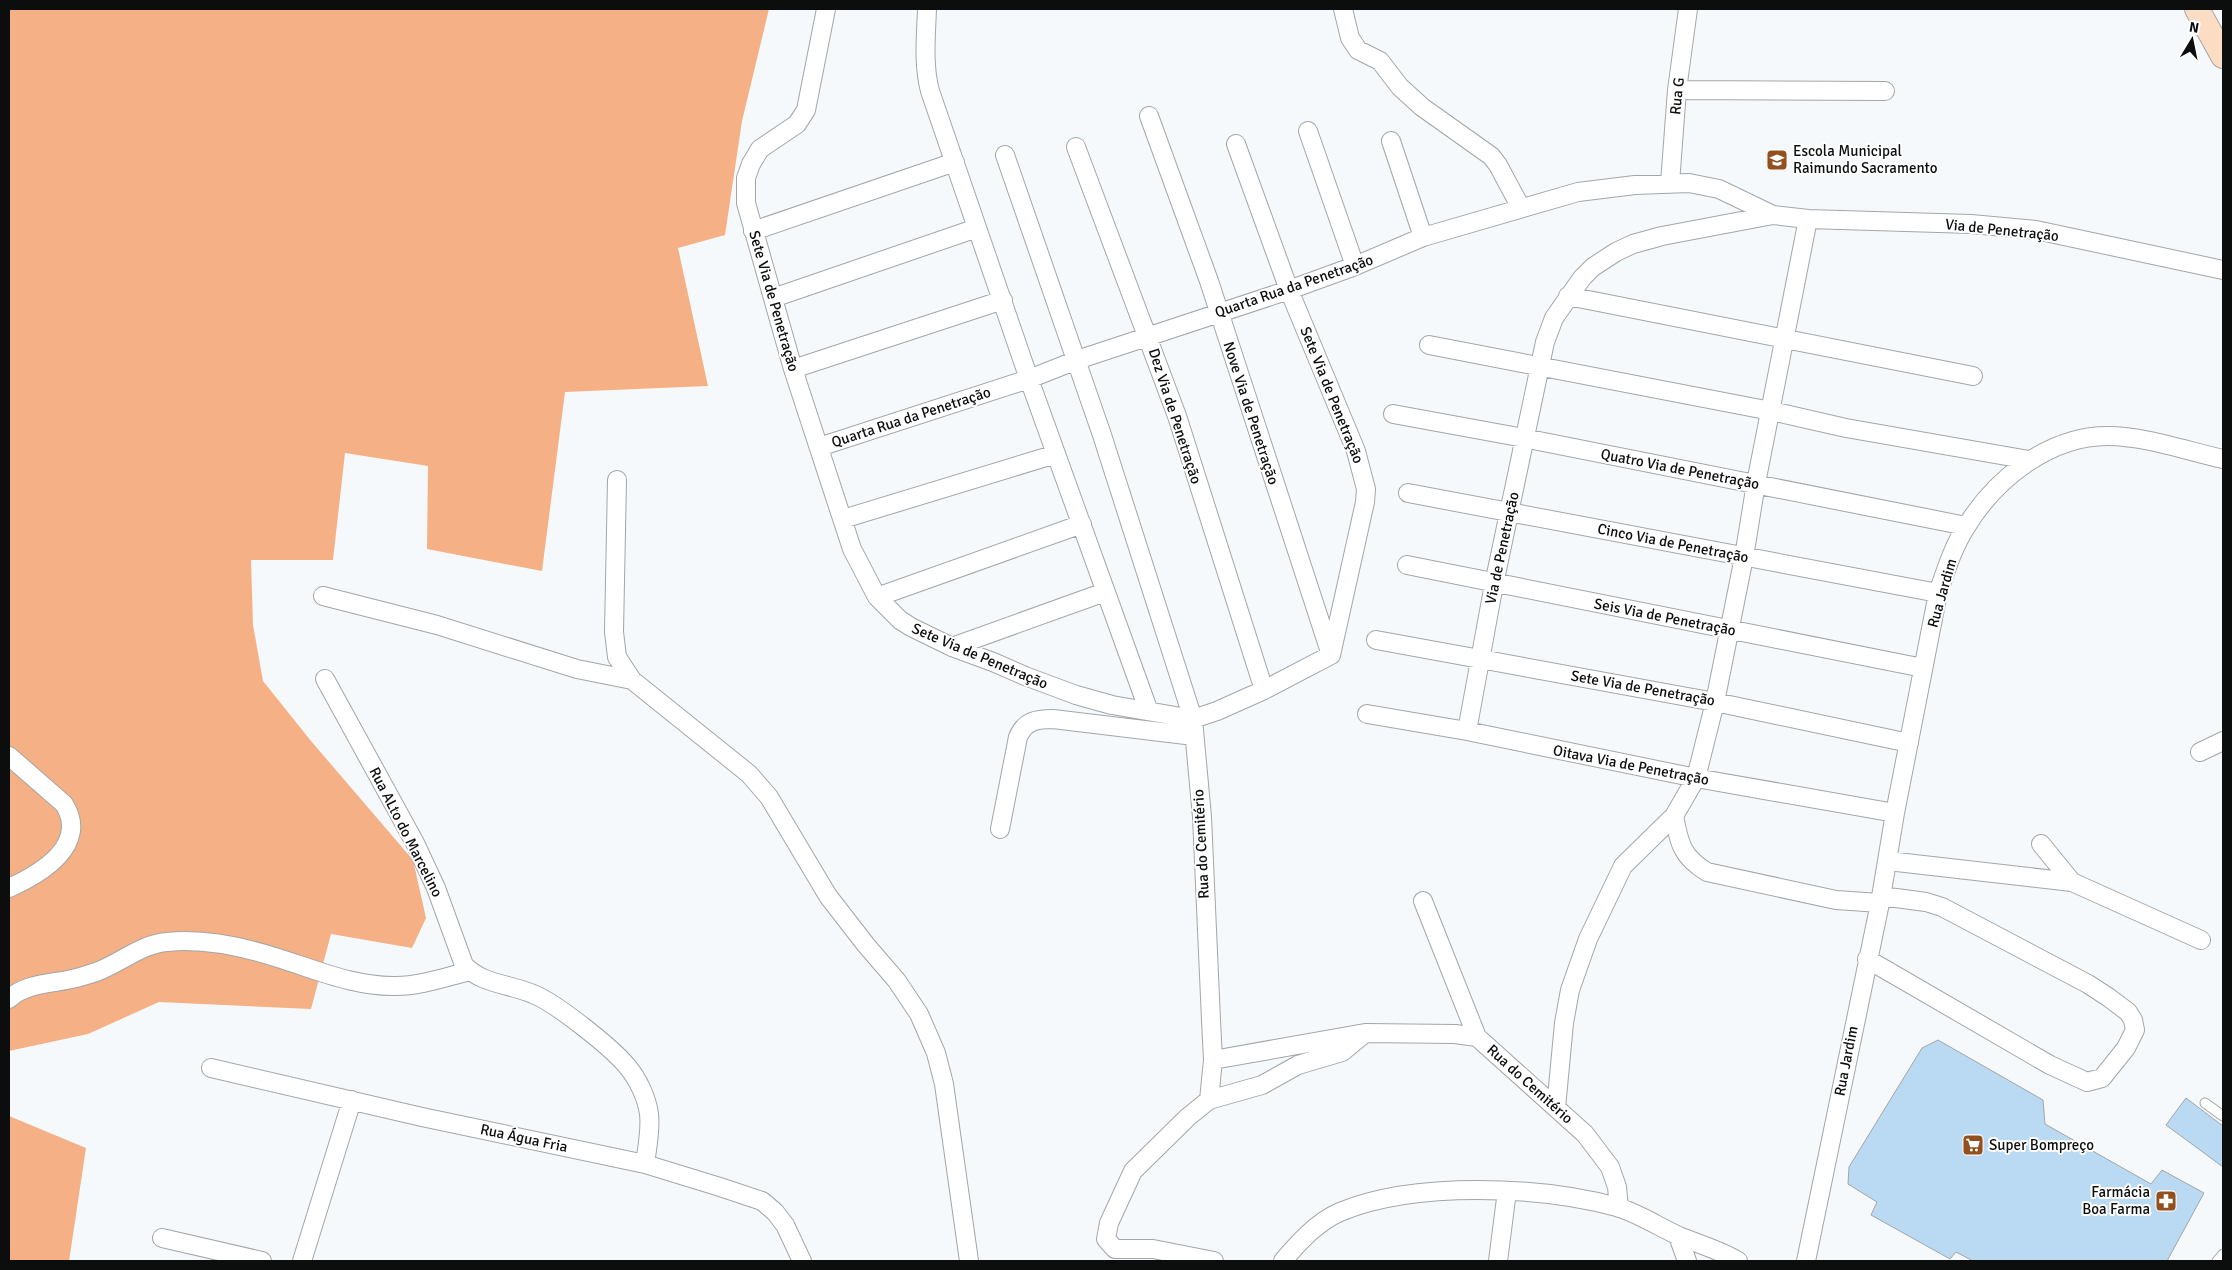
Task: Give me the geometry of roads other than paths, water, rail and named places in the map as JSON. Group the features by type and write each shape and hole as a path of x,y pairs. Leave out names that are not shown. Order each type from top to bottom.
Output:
{"street":[{"name":"Sete Via de Penetração","path":"826,9 806,110 797,124 760,148 750,164 746,178 746,203 793,369 852,549 877,597 906,624 952,647 1076,695 1112,705 1148,709 1194,728"},
{"path":"927,9 927,80 1029,379 1148,709"},
{"path":"1343,9 1354,45 1365,55 1380,60 1400,87 1422,107 1491,156 1501,169 1521,208"},
{"name":"Rua G","path":"1670,183 1677,90 1688,9"},
{"path":"2198,9 2223,56"},
{"path":"1677,90 1885,91"},
{"name":"Nove Via de Penetração","path":"1149,116 1209,281 1331,655"},
{"path":"1308,132 1355,266"},
{"path":"1391,141 1424,238"},
{"name":"Sete Via de Penetração","path":"1236,144 1289,290 1350,434 1366,489 1361,524 1331,655"},
{"name":"Dez Via de Penetração","path":"1076,147 1149,337 1177,416 1264,690"},
{"name":"Rua do Cemitério","path":"1005,154 1076,360 1194,728 1202,816 1213,1060 1209,1100"},
{"path":"753,231 955,162"},
{"name":"Quarta Rua da Penetração","path":"819,447 1029,379 1076,360 1289,290 1424,238 1578,192 1635,185 1689,183 1719,189 1774,215"},
{"name":"Via de Penetração","path":"1467,732 1494,584 1539,366 1554,318 1568,296 1593,267 1616,252 1633,244 1662,236 1774,215 1808,219 1971,224 2036,230 2223,270"},
{"path":"1556,1108 1564,1023 1570,990 1588,938 1623,866 1674,816 1696,778 1715,702 1808,219"},
{"path":"773,298 977,228"},
{"path":"1568,296 1973,376"},
{"path":"793,369 1003,300"},
{"path":"1429,345 1771,411 1855,430 2029,460"},
{"name":"Quatro Via de Penetração","path":"1393,414 1756,483 1966,526"},
{"name":"Rua Jardim","path":"1806,1261 1888,861 1895,813 1938,593 1950,559 1966,526 1994,491 2029,460 2068,443 2093,437 2130,438 2223,459"},
{"path":"842,519 1056,454"},
{"path":"617,480 615,646 620,662 632,680 749,774 759,785 784,819 807,863 828,896 897,981 919,1014 936,1053 944,1084 969,1261"},
{"name":"Cinco Via de Penetração","path":"1408,493 1938,593"},
{"path":"877,597 1082,524"},
{"name":"Seis Via de Penetração","path":"1407,565 1494,584 1923,668"},
{"path":"952,647 1105,592"},
{"path":"323,596 437,626 577,669 632,680"},
{"name":"Sete Via de Penetração","path":"1376,640 1715,702 1909,743"},
{"path":"1000,829 1018,738 1024,726 1034,720 1053,719 1194,728 1331,655"},
{"name":"Rua ALto do Marcelino","path":"325,679 415,843 441,902 460,958 470,971"},
{"name":"Oitava Via de Penetração","path":"1367,714 1696,778 1895,813"},
{"path":"2200,752 2223,741"},
{"path":"9,756 64,804 71,826 68,840 52,862 32,878 9,888"},
{"path":"1674,816 1678,836 1685,852 1692,863 1707,872 1836,900 1926,902 1942,906 2108,997 2128,1012 2133,1020 2135,1030 2126,1048 2102,1078 2087,1082 2050,1066 1867,959"},
{"path":"2041,844 2072,882"},
{"path":"1888,861 2072,882 2201,940"},
{"path":"1423,901 1477,1037"},
{"path":"9,999 20,990 68,981 102,970 135,951 164,942 192,942 236,948 277,958 344,980 378,985 414,985 470,971 486,979 535,995 577,1024 626,1065 636,1079 649,1114 645,1164"},
{"path":"1214,1261 1153,1249 1115,1249 1107,1242 1106,1232 1133,1171 1188,1117 1209,1100 1262,1085 1298,1065 1342,1052 1365,1033"},
{"name":"Rua do Cemitério","path":"1213,1060 1365,1033 1454,1034 1477,1037 1585,1134 1602,1154 1610,1167 1617,1186 1619,1208"},
{"name":"Rua Água Fria","path":"211,1068 645,1164 762,1201 775,1212 785,1225 802,1261"},
{"path":"302,1261 352,1100"},
{"path":"1498,1261 1507,1191"},
{"path":"1290,1260 1324,1222 1339,1213 1359,1206 1392,1198 1434,1192 1507,1191 1551,1195 1619,1208 1678,1236 1738,1261"},
{"path":"1678,1236 1687,1261"},
{"path":"162,1238 262,1261"}],"lane":[{"path":"2205,1102 2223,1116"},
{"path":"2217,1261 2223,1254"}],"place":[{"name":"Escola Municipal Raimundo Sacramento","path":"1777,160"},
{"name":"Super Bompreço","path":"1973,1145"},
{"name":"Farmácia Boa Farma","path":"2166,1201"}]}
